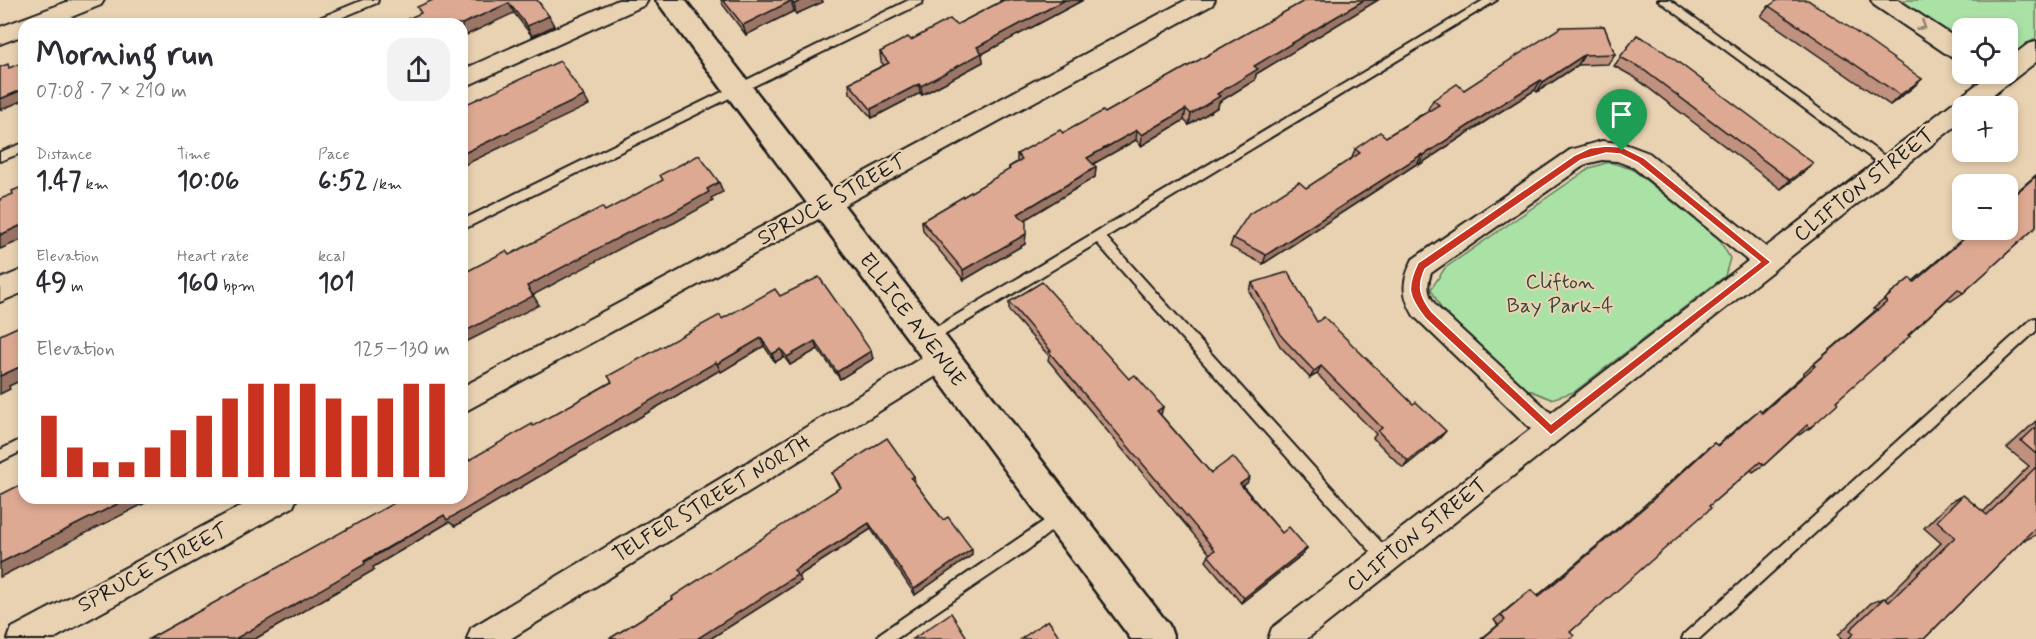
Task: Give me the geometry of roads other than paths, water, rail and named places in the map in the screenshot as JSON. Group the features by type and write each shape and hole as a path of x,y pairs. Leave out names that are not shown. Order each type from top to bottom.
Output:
{"main road":[{"name":"ELLICE AVENUE","path":"669,0 1155,639"}],"street":[{"path":"47,18 93,0"},
{"path":"468,77 637,0"},
{"name":"SPRUCE STREET","path":"468,398 1204,0"},
{"path":"1882,0 1952,46"},
{"path":"0,36 18,29"},
{"name":"CLIFTON STREET","path":"2018,62 2036,50"},
{"name":"CLIFTON STREET","path":"1976,96 1989,84"},
{"name":"CLIFTON STREET","path":"1282,639 1952,116"},
{"path":"1551,430 1428,315 1416,298 1415,279 1422,266 1578,157 1606,149 1622,151 1641,160 1766,262"},
{"path":"0,291 18,283"},
{"name":"TELFER STREET NORTH","path":"482,639 934,349"},
{"name":"SPRUCE STREET","path":"23,639 272,504"}],"lane":[{"path":"330,18 373,0"},
{"path":"468,222 737,87 918,0"},
{"path":"934,349 1099,237 1492,0"},
{"path":"1663,0 1890,166"},
{"path":"0,157 18,150"},
{"path":"1099,237 1386,558"},
{"path":"1689,639 2036,323"},
{"path":"0,456 18,447"},
{"path":"884,639 1024,544 1060,516"}],"park label":[{"name":"Clifton Bay Park-4","path":"1560,294"}]}
